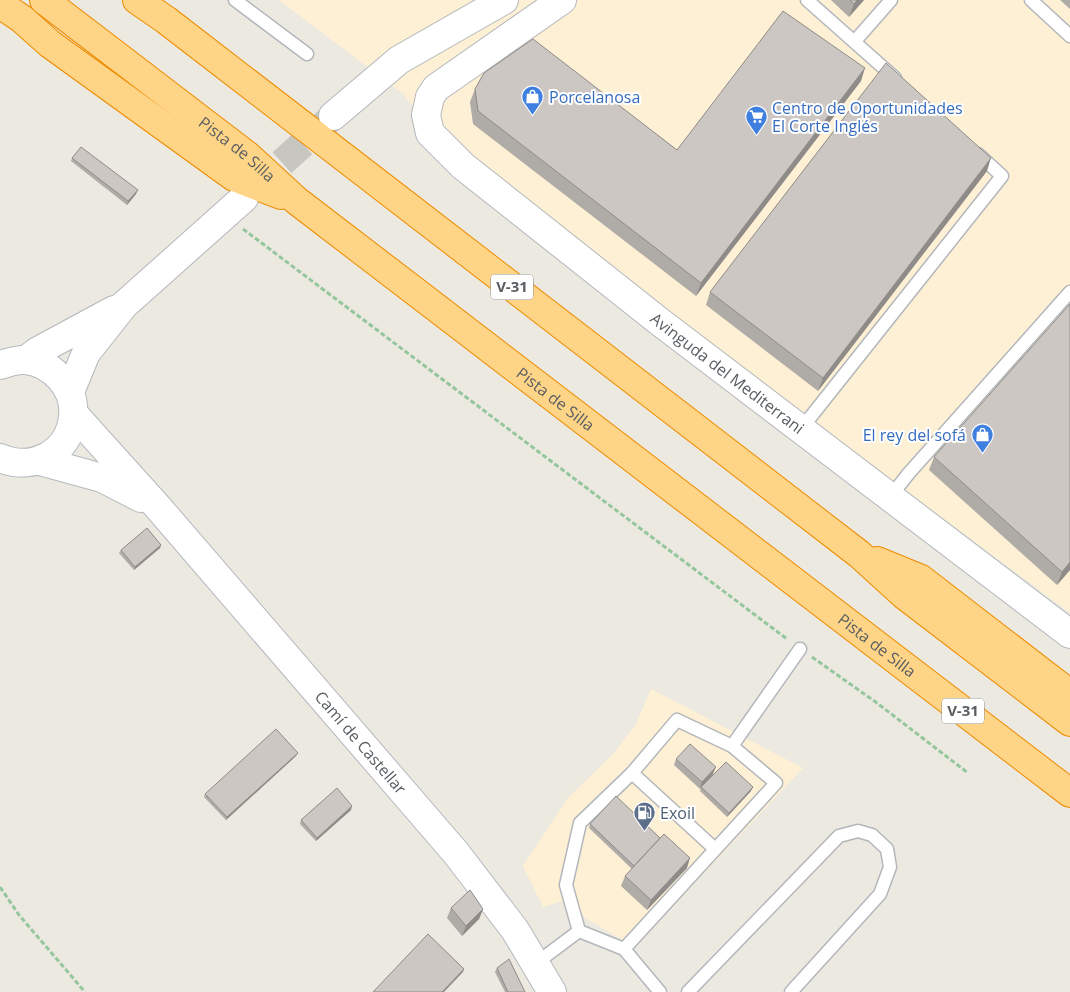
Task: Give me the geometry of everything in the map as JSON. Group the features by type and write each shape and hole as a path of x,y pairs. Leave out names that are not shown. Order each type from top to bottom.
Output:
{"highway":[{"name":"Pista de Silla","path":"44,0 248,156 297,201 1070,793"},
{"name":"V-31","path":"137,0 157,10 859,554 904,595 1070,722"},
{"path":"0,4 22,19 50,44 234,177 297,201"},
{"path":"0,17 50,44"},
{"path":"859,554 921,579 1070,694"}],"street":[{"path":"333,116 398,60 504,0"},
{"name":"Avinguda del Mediterrani","path":"562,0 436,88 430,97 426,115 430,133 463,166 525,217 1070,634"},
{"path":"0,458 10,462 25,464 40,461 53,453 64,442 71,429 72,403 86,353 124,305 244,198"},
{"path":"10,360 38,351 124,305"},
{"name":"Camí de Castellar","path":"10,360 48,367 61,378 72,403 156,504 456,854 515,930 552,992"},
{"name":"Camí de Castellar","path":"40,461 102,478 156,504"}],"lane":[{"path":"235,0 307,54"},
{"path":"806,0 855,40 906,88"},
{"path":"855,40 891,0"},
{"path":"1031,0 1070,36"},
{"path":"800,429 1002,176 972,149"},
{"path":"890,497 909,473 1070,292"},
{"path":"732,746 800,649"},
{"path":"579,932 566,885 580,823 632,773 677,720 732,746 776,783 624,949"},
{"path":"632,773 716,849"},
{"path":"688,992 839,836 858,831 872,835 887,849 890,868 880,894 791,992"},
{"path":"535,964 579,932"},
{"path":"579,932 624,949 660,992"}],"path":[{"path":"242,229 800,649 877,703 968,773"},
{"path":"0,887 19,915 85,992"}],"shaded area":[{"path":"279,0 1070,0 1070,613 454,154 403,94"},
{"name":"Exoil","path":"651,689 803,768 635,947 585,918 573,898 543,907 523,866 567,799 615,752 636,724"}],"building":[{"name":"Centro de Oportunidades El Corte Inglés","path":"783,11 865,68 701,283 478,111 475,89 484,73 533,39 677,150"},
{"path":"886,63 991,158 823,378 710,292"},
{"path":"81,147 138,190 128,201 72,158"},
{"path":"1070,304 1070,562 1062,572 934,457"},
{"path":"147,528 161,545 135,567 121,550"},
{"path":"276,729 298,753 227,817 205,794"},
{"path":"690,744 716,767 702,782 676,759"},
{"path":"726,762 753,787 729,813 701,787"},
{"path":"337,788 352,806 317,838 301,820"},
{"path":"616,796 660,838 634,866 590,824"},
{"path":"664,834 690,858 651,900 625,876"},
{"path":"470,890 483,909 466,926 451,908"},
{"path":"428,934 464,969 442,992 373,992"},
{"path":"509,959 525,992 508,992 497,968"}],"tunnel":[{"path":"251,191 330,119"}],"place":[{"name":"Porcelanosa","path":"533,116"},
{"name":"Centro de Oportunidades El Corte Inglés","path":"756,136"},
{"name":"El rey del sofá","path":"982,454"},
{"name":"Exoil","path":"644,832"}]}
